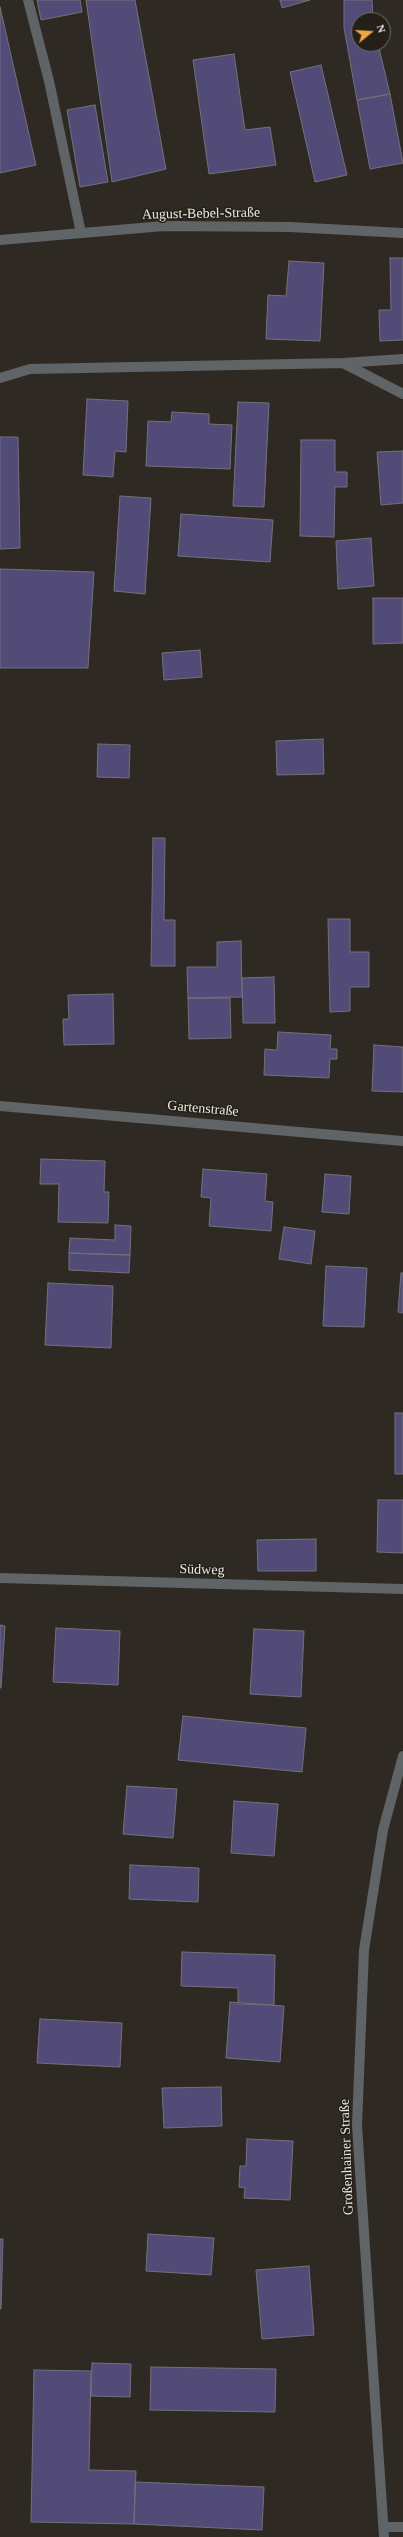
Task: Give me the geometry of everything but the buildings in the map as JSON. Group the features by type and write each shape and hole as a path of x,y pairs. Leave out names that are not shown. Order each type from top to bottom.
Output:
{"street":[{"path":"28,0 50,88 81,233"},
{"name":"August-Bebel-Straße","path":"0,240 164,226 290,227 403,233"},
{"path":"0,378 30,369 343,363 403,359"},
{"path":"343,363 403,394"},
{"name":"Gartenstraße","path":"0,1106 403,1141"},
{"name":"Südweg","path":"0,1578 403,1589"},
{"name":"Großenhainer Straße","path":"385,2532 357,2125 364,1950 383,1830 403,1756"},
{"path":"385,2532 403,2527"}]}
